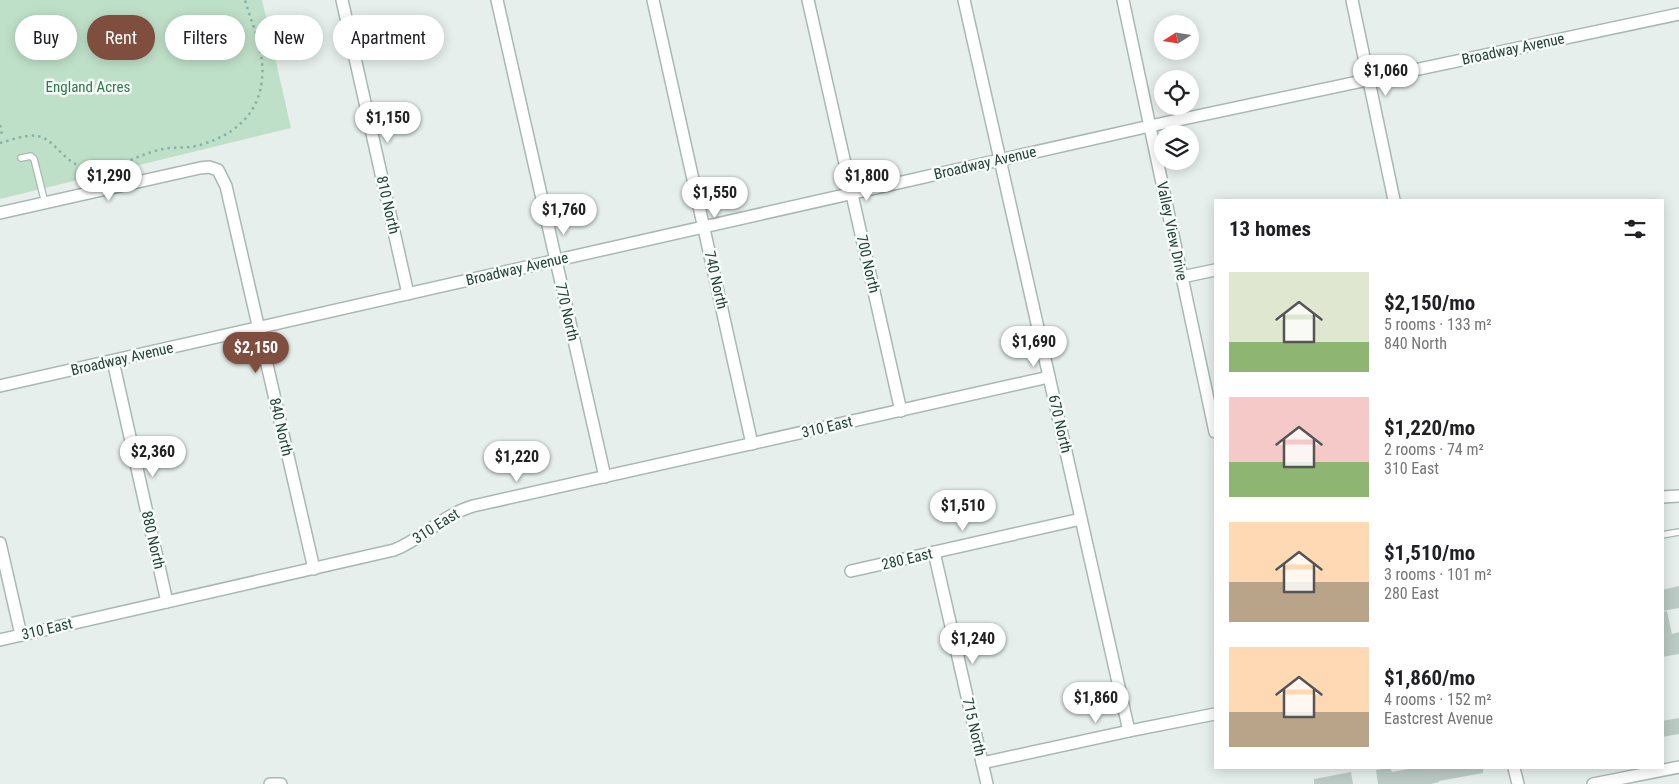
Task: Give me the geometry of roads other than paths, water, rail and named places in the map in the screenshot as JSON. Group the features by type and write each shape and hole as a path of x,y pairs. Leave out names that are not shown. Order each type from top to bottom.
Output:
{"street":[{"name":"810 North","path":"342,0 408,294"},
{"name":"770 North","path":"497,0 605,477"},
{"name":"740 North","path":"653,0 752,444"},
{"name":"700 North","path":"808,0 900,411"},
{"name":"670 North","path":"964,0 1129,730"},
{"name":"Valley View Drive","path":"1123,0 1214,418"},
{"path":"1352,0 1394,199"},
{"name":"Broadway Avenue","path":"0,386 1000,159 1679,14"},
{"name":"840 North","path":"45,203 200,168 209,167 218,170 226,186 314,569"},
{"path":"0,213 45,203"},
{"path":"1182,277 1214,270"},
{"name":"880 North","path":"113,361 167,602"},
{"name":"310 East","path":"0,640 388,552 422,536 453,514 466,508 1049,377"},
{"path":"1664,498 1679,496"},
{"name":"280 East","path":"851,571 1081,519"},
{"path":"0,543 21,635"},
{"name":"715 North","path":"934,552 987,784"},
{"path":"982,763 1129,730 1214,714"},
{"path":"1592,784 1679,767"},
{"path":"1514,769 1518,784"},
{"path":"270,784 281,784"}],"lane":[{"path":"21,158 31,156 34,159 45,203"},
{"path":"1664,534 1679,532"}],"park label":[{"name":"England Acres","path":"88,87"}]}
